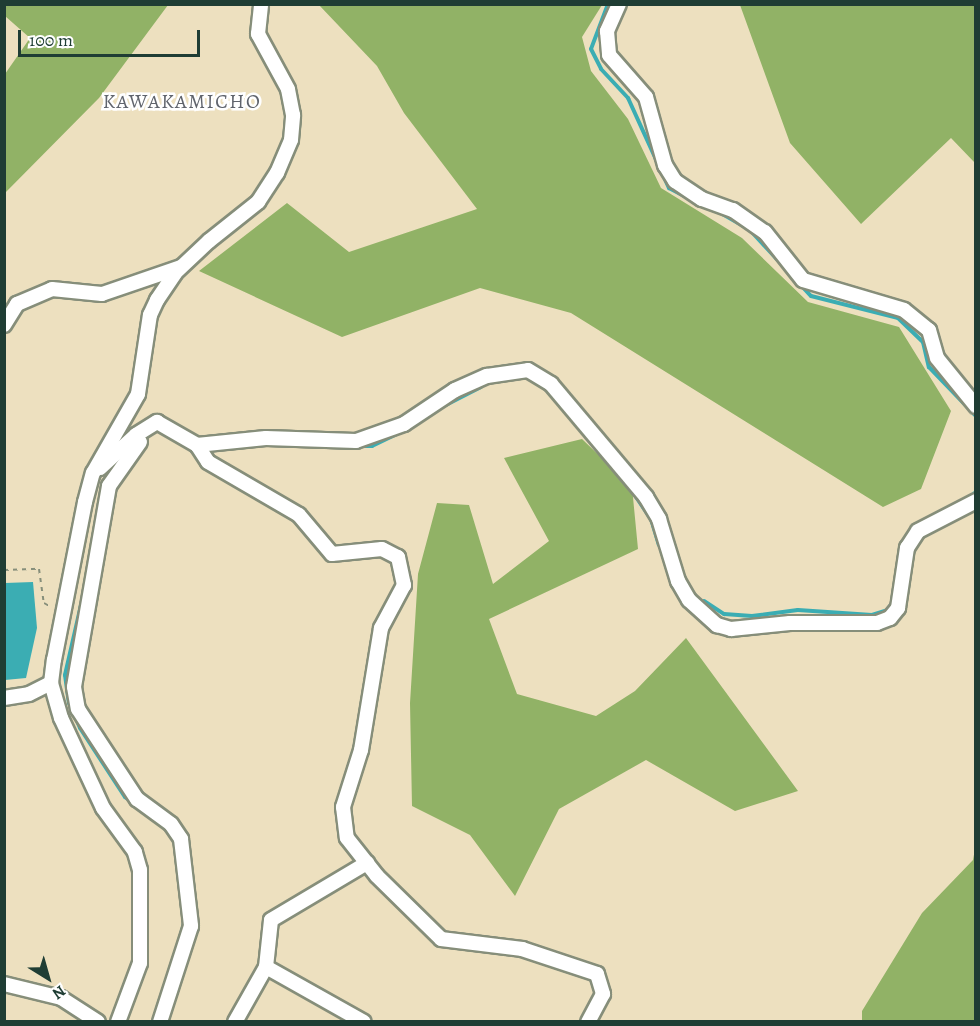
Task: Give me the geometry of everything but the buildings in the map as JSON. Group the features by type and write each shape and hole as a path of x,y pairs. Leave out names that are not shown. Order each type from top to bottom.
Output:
{"street":[{"path":"118,1022 140,963 140,870 135,852 103,808 85,772 61,718 51,683 93,473 138,394 146,336 157,300 182,266 258,202 277,173 291,140 293,115 288,90 258,34 261,4"},
{"path":"619,4 607,31 609,55 646,97 665,165 675,181 702,199 733,210 765,232 803,280 904,310 929,330 937,358 975,406"},
{"path":"4,325 17,304 52,290 102,294 182,266"},
{"path":"197,445 266,438 356,441 404,424 455,390 487,376 528,370 551,384 646,497 659,519 678,580 689,600 717,625 731,629 790,623 877,622 890,618 898,608 907,548 918,531 975,501"},
{"path":"93,473 136,435 158,422"},
{"path":"158,422 197,445 208,462 299,515 332,554 382,549 398,557 404,585 381,628 361,750 343,807 347,838 409,910 441,939 522,949 597,974 603,994 588,1022"},
{"path":"158,422 130,453 109,486 74,687 78,709 137,799 171,824 181,839 191,926 160,1022"},
{"path":"4,698 29,694 51,683"},
{"path":"235,1022 266,967 271,920 367,863"},
{"path":"266,967 364,1022"},
{"path":"4,984 61,998 98,1022"}],"path":[{"path":"4,570 39,568 44,603 67,609"}],"green space":[{"path":"5,4 168,5 99,98 5,193 5,74 30,38 5,16"},
{"path":"319,5 602,5 582,37 591,71 628,119 661,188 742,238 808,302 899,327 951,411 921,489 883,507 571,313 480,288 342,337 199,271 287,203 349,252 477,209 404,113 377,66"},
{"path":"740,5 975,5 975,163 951,138 861,224 790,143"},
{"path":"582,439 632,487 638,549 489,619 517,694 596,716 635,691 686,638 798,791 735,811 646,760 559,809 515,896 470,835 412,806 410,703 418,574 437,503 469,505 493,584 549,541 504,458"},
{"path":"975,849 975,1021 862,1021 862,1011 922,913 973,860"}],"water":[{"path":"33,582 37,628 26,678 5,680 5,583"}],"waterway":[{"path":"608,4 591,49 601,69 628,98 669,188 695,202"},
{"path":"719,212 749,229 811,296 898,318 923,342 929,367 976,416"},
{"path":"440,408 481,387"},
{"path":"544,387 565,411"},
{"path":"290,446 372,446 403,431"},
{"path":"630,488 651,519 659,545"},
{"path":"967,499 976,492"},
{"path":"704,601 724,614 752,616 798,610 872,615 887,610 894,601"},
{"path":"81,605 65,675 69,703 80,728 125,797 134,803"},
{"path":"180,938 185,919"},
{"path":"153,1022 160,999"}],"district":[{"name":"KAWAKAMICHO","path":"182,101"}]}
